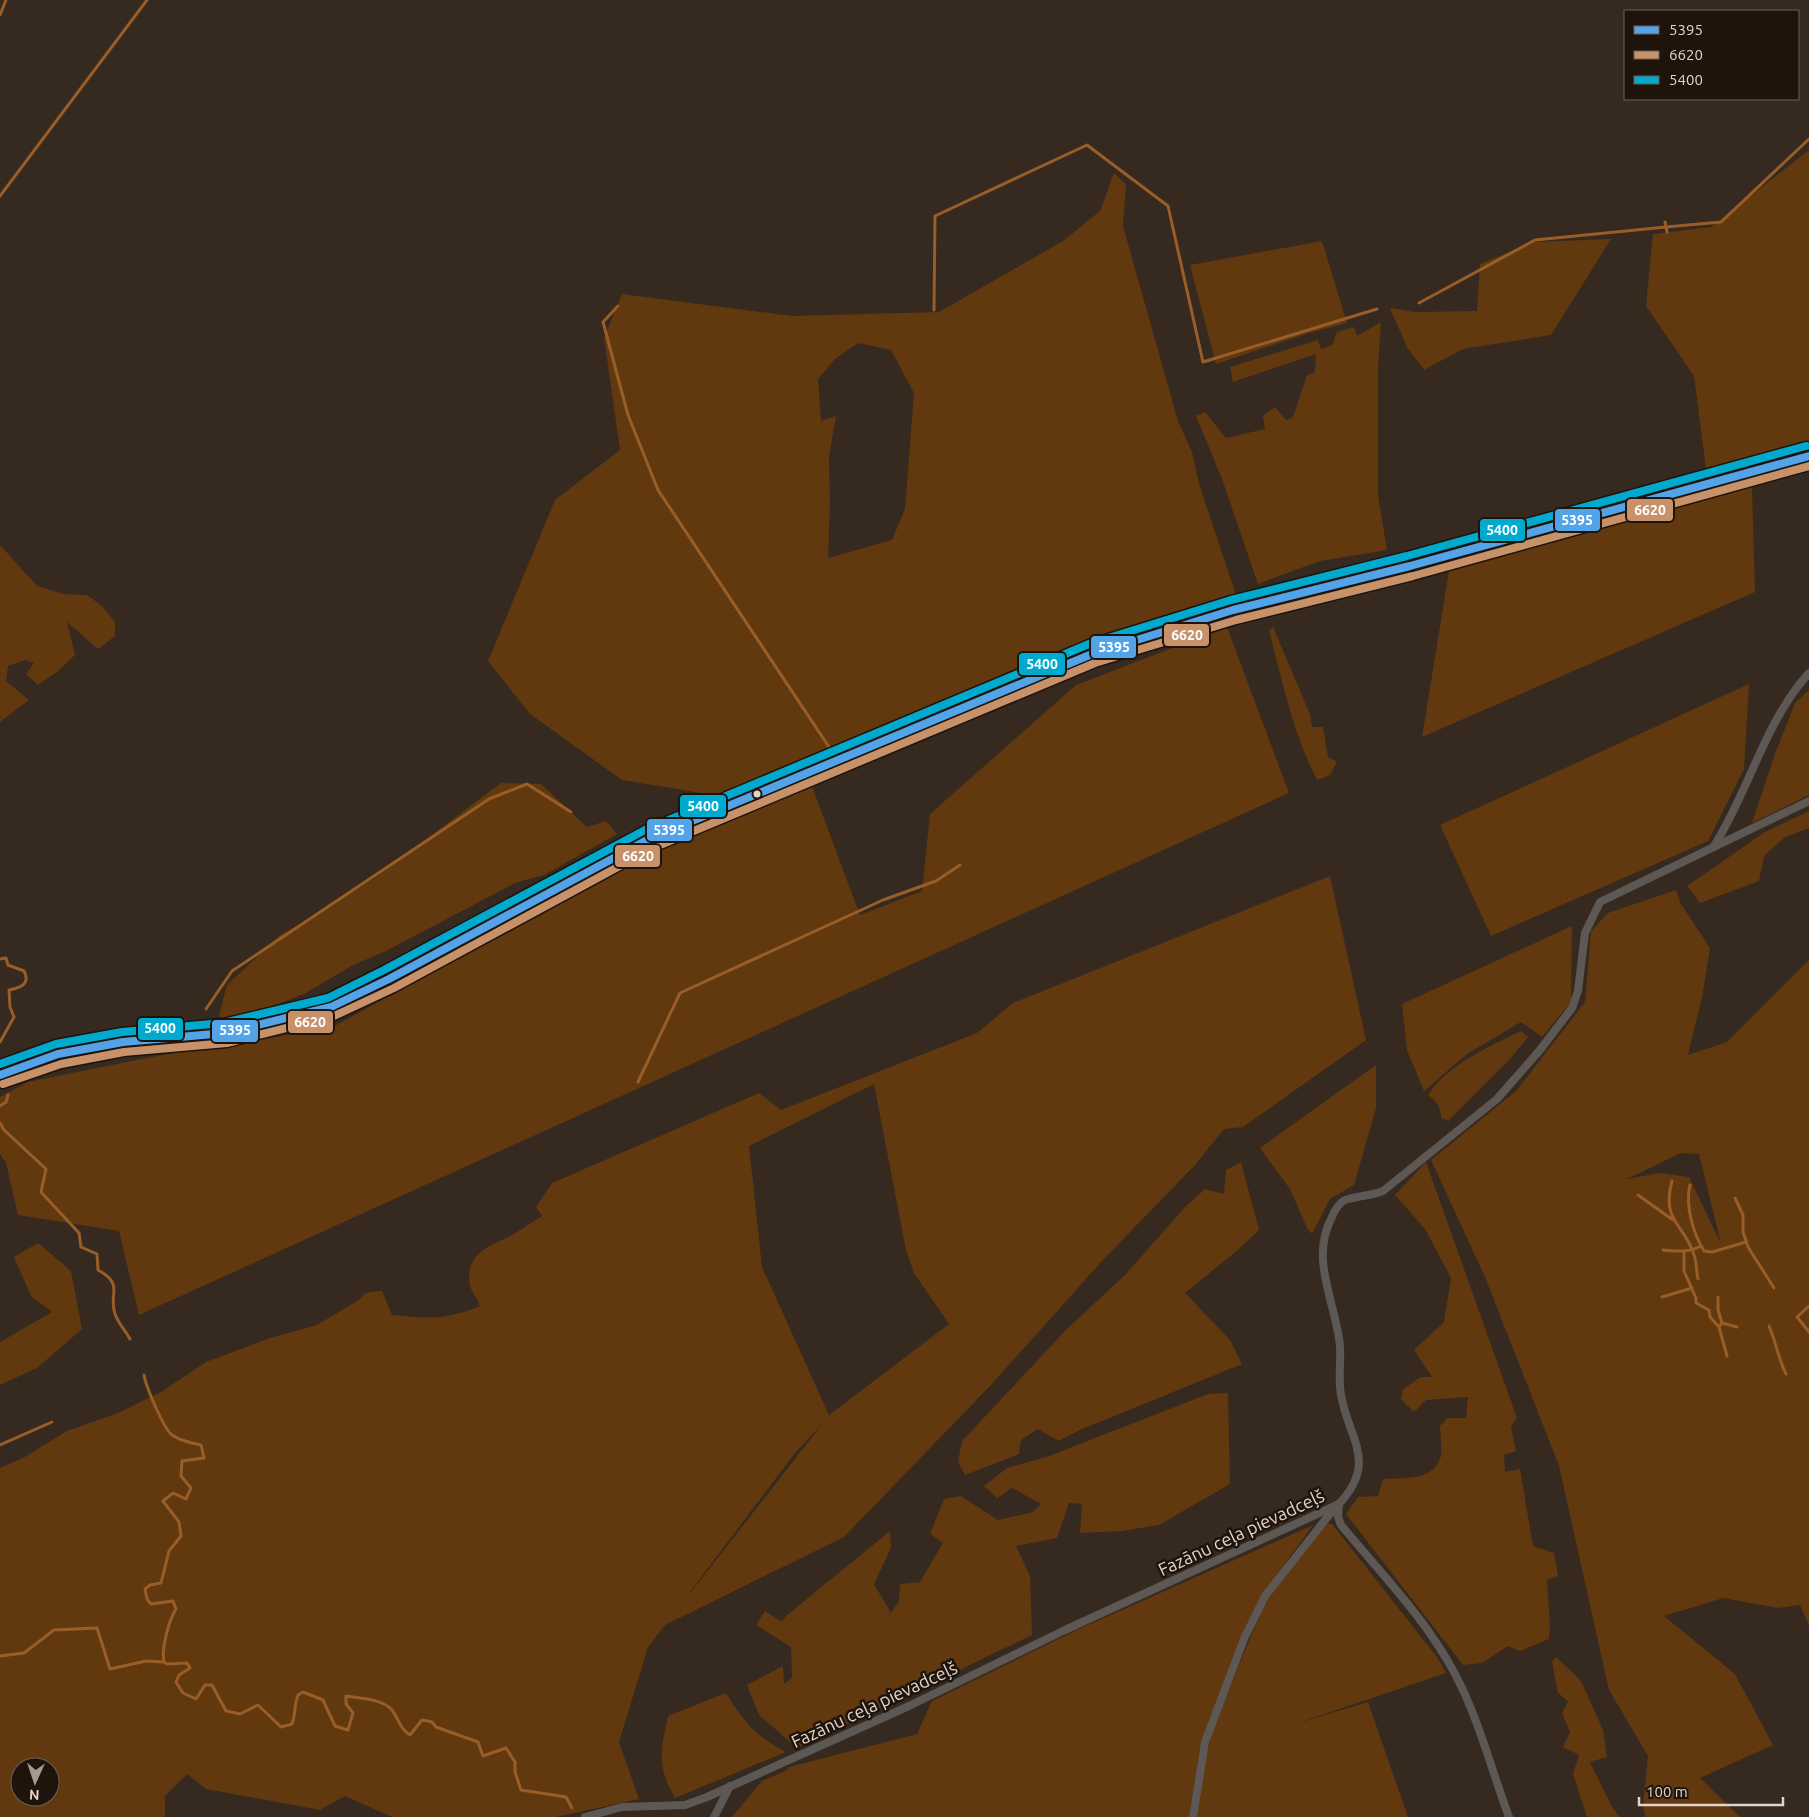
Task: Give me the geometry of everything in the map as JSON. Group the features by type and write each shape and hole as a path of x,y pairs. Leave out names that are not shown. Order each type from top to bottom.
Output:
{"main road":[{"path":"0,1074 58,1054 123,1042 225,1033 331,1007 390,979 649,839 1092,654 1233,610 1410,566 1809,456"}],"street":[{"path":"1714,846 1751,776 1781,710 1809,673"},
{"name":"Fazānu ceļa pievadceļš","path":"585,1817 622,1807 686,1805 909,1706 1066,1630 1338,1504 1349,1492 1356,1479 1359,1450 1344,1413 1340,1390 1340,1345 1325,1280 1323,1258 1325,1229 1336,1209 1343,1201 1370,1196 1382,1191 1497,1099 1540,1050 1572,1008 1578,991 1584,933 1600,902 1809,801"},
{"path":"1193,1817 1205,1742 1244,1639 1265,1596 1338,1504"},
{"path":"1338,1504 1338,1517 1341,1525 1402,1598 1455,1674 1478,1726 1509,1817"},
{"path":"714,1817 731,1784"}],"shaded area":[{"path":"1809,150 1809,442 1706,468 1694,376 1646,306 1653,234 1711,227"},
{"path":"1114,173 1126,184 1123,226 1178,421 1192,452 1199,484 1237,598 1114,636 731,798 622,780 530,714 488,661 555,500 620,450 604,338 622,294 792,316 939,312 1063,241 1100,211","holes":["858,343 891,350 914,393 905,509 892,540 828,558 829,457 836,416 821,421 818,379 835,359"]},
{"path":"1611,239 1551,335 1463,349 1424,370 1407,347 1390,308 1415,312 1477,311 1480,264 1534,242"},
{"path":"1322,241 1347,323 1312,332 1216,364 1190,265"},
{"path":"1381,322 1378,366 1378,495 1387,550 1320,561 1258,584 1222,479 1196,416 1205,412 1226,438 1265,429 1263,416 1275,407 1286,420 1293,417 1307,375 1315,372 1316,354 1233,382 1230,367 1318,340 1321,349 1332,345 1337,332 1354,327 1357,336"},
{"path":"1809,469 1752,487 1755,592 1422,737 1449,571"},
{"path":"0,545 37,586 63,594 87,595 102,606 115,622 115,636 98,649 67,622 75,655 57,672 38,685 26,674 34,663 25,660 8,666 6,681 29,700 0,722"},
{"path":"1227,627 1289,793 139,1315 119,1231 18,1215 6,1163 0,1154 0,1097 28,1082 151,1057 331,1028 635,861 810,781 860,915 922,891 930,814 1076,685"},
{"path":"1273,627 1310,714 1312,727 1323,727 1328,757 1337,762 1330,775 1317,780 1301,744 1289,706 1269,630"},
{"path":"1749,684 1744,769 1708,841 1491,936 1440,825"},
{"path":"1809,690 1809,795 1752,823 1775,754 1795,703"},
{"path":"501,783 541,784 587,827 606,821 617,834 544,875 515,883 384,952 353,965 304,994 225,1024 219,1015 227,985 280,935 313,917 376,877"},
{"path":"1809,811 1809,828 1784,838 1764,856 1759,881 1700,903 1687,886 1765,832"},
{"path":"1330,876 1366,1040 1243,1127 1224,1129 1195,1165 1102,1261 991,1385 844,1537 665,1625 648,1647 619,1742 639,1799 556,1817 392,1817 345,1796 320,1810 206,1789 187,1774 165,1796 165,1817 0,1817 0,1468 23,1458 67,1431 118,1413 161,1392 206,1362 270,1338 317,1325 359,1300 365,1293 382,1291 392,1315 416,1317 446,1316 480,1306 470,1285 469,1276 473,1262 488,1247 512,1235 542,1216 536,1207 552,1183 759,1093 781,1110 977,1033 1013,1003","holes":["874,1084 906,1250 914,1273 949,1324 829,1415 762,1267 749,1146","823,1423 691,1592 690,1592 795,1453"]},
{"path":"1676,890 1681,904 1710,948 1702,997 1688,1055 1727,1042 1809,960 1809,1626 1800,1605 1778,1608 1723,1598 1664,1616 1735,1674 1773,1745 1700,1778 1740,1817 1646,1817 1643,1808 1648,1756 1609,1690 1559,1466 1485,1277 1431,1160 1516,1091 1585,1002 1591,931 1608,913","holes":["1681,1153 1699,1154 1721,1244 1689,1177 1659,1173 1627,1179"]},
{"path":"1572,926 1571,1002 1542,1037 1521,1022 1467,1054 1424,1091 1407,1050 1402,1004"},
{"path":"1521,1031 1528,1037 1509,1060 1448,1121 1441,1118 1438,1105 1428,1095 1436,1084 1446,1074 1470,1057"},
{"path":"1376,1065 1376,1108 1354,1185 1330,1199 1312,1234 1307,1228 1290,1189 1260,1148"},
{"path":"1241,1162 1259,1230 1239,1249 1185,1293 1230,1340 1242,1364 1080,1430 1059,1441 1038,1429 1021,1440 1019,1454 965,1475 958,1462 962,1441 1066,1330 1125,1275 1185,1207 1205,1189 1224,1194 1226,1170"},
{"path":"1426,1162 1517,1418 1511,1426 1516,1451 1504,1455 1505,1472 1520,1469 1533,1546 1554,1553 1558,1576 1547,1580 1549,1639 1520,1651 1508,1646 1482,1663 1463,1665 1346,1514 1358,1497 1378,1496 1383,1479 1415,1477 1430,1471 1436,1466 1441,1456 1440,1426 1448,1418 1466,1418 1468,1397 1426,1400 1414,1412 1401,1399 1403,1389 1421,1377 1432,1377 1414,1350 1444,1322 1451,1278 1425,1229 1395,1195"},
{"path":"38,1243 71,1271 82,1329 37,1368 0,1385 0,1342 52,1312 31,1296 14,1257"},
{"path":"1228,1393 1230,1484 1159,1525 1122,1531 1080,1533 1082,1504 1069,1503 1057,1538 1016,1546 1030,1576 1032,1635 797,1748 759,1715 747,1685 783,1666 784,1684 792,1678 791,1647 756,1625 765,1611 782,1622 786,1616 890,1531 891,1548 874,1584 891,1613 899,1601 900,1584 920,1582 943,1543 930,1534 944,1499 961,1496 998,1520 1033,1512 1041,1504 1012,1488 997,1498 984,1486 1007,1468 1049,1456 1208,1394"},
{"path":"1325,1523 1332,1524 1437,1657 1446,1673 1295,1724 1368,1702 1408,1817 1196,1817 1204,1755 1207,1753 1211,1733 1268,1595"},
{"path":"1313,1525 1263,1594 1239,1641 1200,1746 1189,1817 732,1817 762,1781 787,1770 789,1767 917,1734 932,1701 1077,1630"},
{"path":"1556,1657 1581,1681 1603,1730 1607,1757 1590,1762 1619,1817 1587,1817 1573,1774 1579,1755 1563,1747 1570,1732 1562,1713 1568,1701 1558,1693 1552,1662"},
{"path":"726,1693 758,1734 786,1752 675,1798 665,1776 662,1758 663,1739 668,1716"}],"waterway":[{"path":"0,15 6,0"},
{"path":"0,196 147,0"},
{"path":"1665,222 1666,227 1721,222 1809,139"},
{"path":"934,310 935,216 1087,145 1168,206 1203,362 1377,309"},
{"path":"1419,303 1535,240 1666,227 1667,232"},
{"path":"618,306 603,322 628,415 658,490 831,750"},
{"path":"206,1009 232,971 489,799 527,784 571,812"},
{"path":"638,1082 680,993 883,900 936,881 960,865"},
{"path":"0,959 6,958 8,965 24,971 26,975 23,985 9,990 10,1007 14,1017 0,1042"},
{"path":"0,1106 6,1102 8,1095"},
{"path":"0,1123 4,1130 46,1169 41,1192 79,1233 81,1247 97,1254 98,1270 106,1275 113,1285 113,1307 115,1314 130,1339"},
{"path":"1672,1181 1669,1195 1671,1214 1690,1244 1695,1258 1698,1279"},
{"path":"1690,1185 1689,1210 1696,1236 1704,1251 1712,1252 1746,1242"},
{"path":"1638,1195 1673,1220"},
{"path":"1735,1198 1743,1215 1743,1232 1748,1247 1774,1288"},
{"path":"1663,1250 1687,1251 1701,1246"},
{"path":"1684,1252 1684,1271 1696,1298 1696,1303 1709,1310 1710,1317 1719,1327 1727,1356"},
{"path":"1662,1297 1692,1288"},
{"path":"1718,1297 1718,1310 1722,1323"},
{"path":"1809,1306 1797,1317 1809,1332"},
{"path":"1719,1327 1722,1323 1737,1327"},
{"path":"1769,1326 1786,1374"},
{"path":"144,1375 156,1407 169,1431 179,1439 201,1445 204,1458 182,1461 181,1476 191,1488 186,1499 173,1493 163,1501 179,1522 181,1536 169,1551 161,1583 150,1585 145,1589 147,1599 151,1604 173,1601 176,1609 166,1635 163,1656 164,1662 167,1664 187,1663 190,1668 179,1675 176,1682 183,1693 196,1699 205,1685 212,1685 226,1711 240,1714 258,1705 281,1727 292,1724 298,1695 303,1692 323,1700 335,1726 348,1730 353,1713 346,1704 346,1696 377,1701 392,1710 401,1726 410,1735 422,1720 432,1722 436,1727 478,1742 483,1756 506,1748 515,1762 515,1772 521,1790 566,1797 572,1808"},
{"path":"0,1445 52,1422"},
{"path":"0,1656 24,1653 54,1630 97,1628 110,1669 146,1661 164,1662"}],"transit line":[{"name":"5400","path":"0,1064 56,1044 122,1032 223,1023 328,998 645,830 1089,644 1231,600 1407,556 1806,446"},
{"name":"5395","path":"0,1075 58,1054 123,1042 225,1033 331,1007 389,979 649,839 1092,654 1233,610 1410,566 1809,456"},
{"name":"6620","path":"3,1084 61,1064 124,1052 227,1043 334,1016 394,988 653,848 1095,663 1236,620 1413,576 1809,466"}]}
